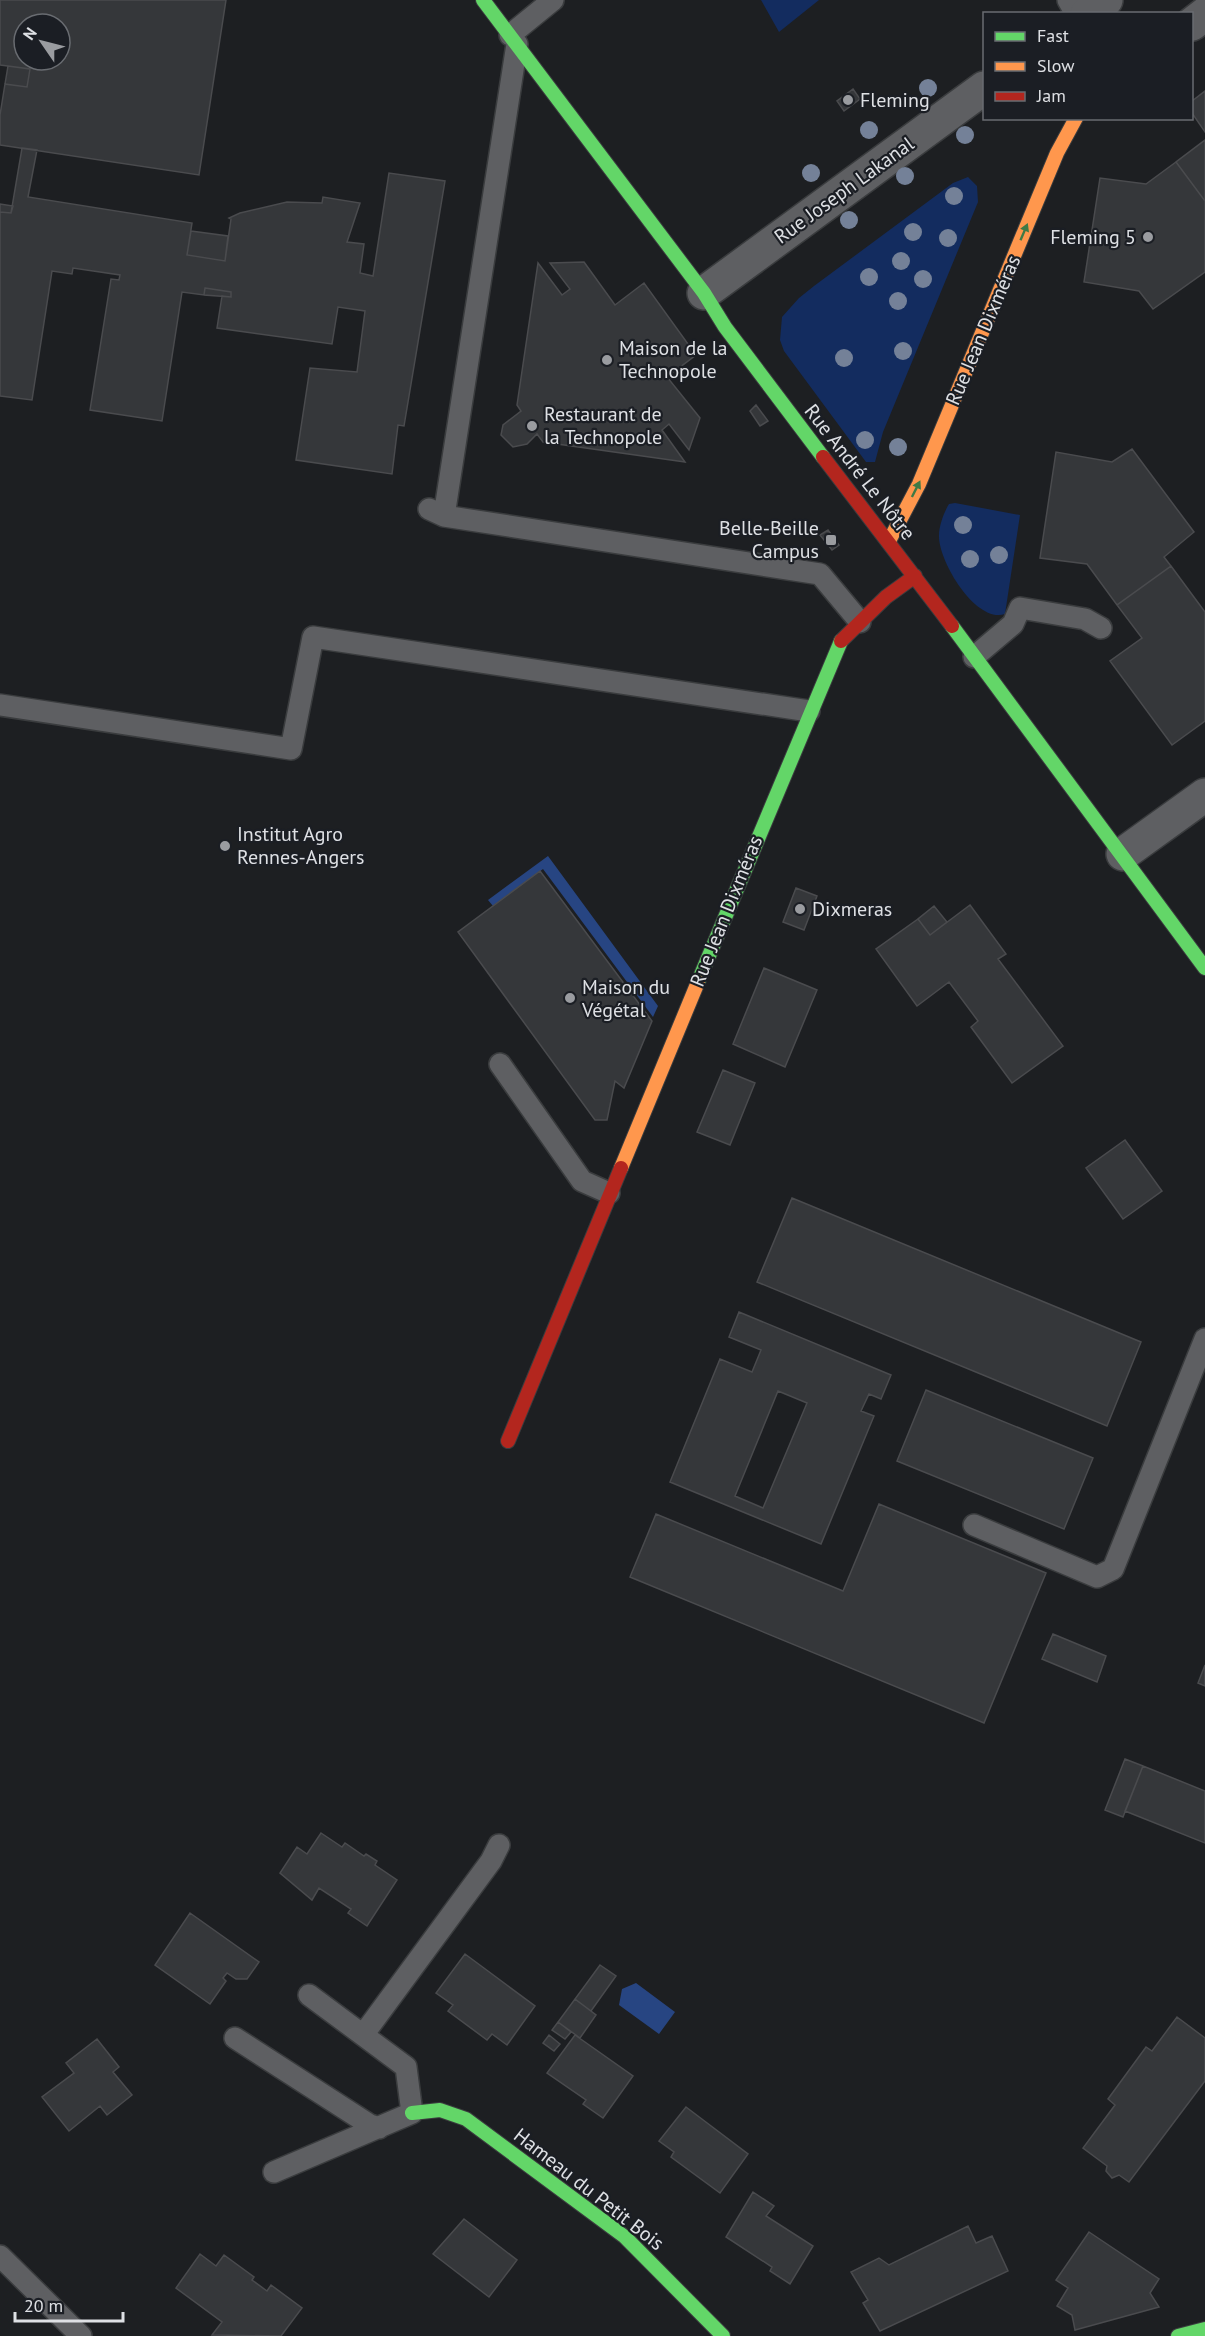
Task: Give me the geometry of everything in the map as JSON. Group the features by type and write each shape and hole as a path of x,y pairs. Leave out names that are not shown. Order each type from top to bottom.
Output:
{"street":[{"name":"Rue André Le Nôtre","path":"483,0 704,293 725,327 889,541 1123,854 1205,968"},
{"path":"1090,12 1106,0"},
{"name":"Rue Joseph Lakanal","path":"704,293 983,89"},
{"name":"Rue Jean Dixméras","path":"889,541 919,484 1057,153 1075,120"},
{"name":"Rue Jean Dixméras","path":"508,1442 609,1193 838,644 891,592 915,576"},
{"path":"1123,854 1205,795"},
{"name":"Hameau du Petit Bois","path":"412,2113 437,2109 452,2112 466,2119 625,2237 723,2336"},
{"path":"1178,2336 1205,2329"}],"lane":[{"path":"553,0 513,40 436,513 820,574 860,622"},
{"path":"974,657 1013,624 1020,608 1085,619 1101,628"},
{"path":"0,705 291,749 313,637 809,711"},
{"path":"500,1064 582,1181 609,1193"},
{"path":"974,1525 1096,1577 1113,1569 1205,1339"},
{"path":"363,2035 492,1861 499,1845"},
{"path":"274,2172 412,2113 406,2067 309,1995"},
{"path":"235,2038 370,2125 379,2128"},
{"path":"0,2256 81,2336"}],"shaded area":[{"path":"761,0 819,0 779,32"},
{"path":"968,177 977,186 978,202 883,432 875,462 866,462 784,351 780,340 782,317 799,298 814,286 953,183"},
{"path":"955,503 1020,515 1005,614 994,615 982,610 961,588 945,560 940,546 940,527 949,504"},
{"path":"548,856 658,1006 653,1017 543,869 493,906 488,900"},
{"path":"636,1983 675,2012 659,2034 619,2005 622,1989"}],"building":[{"path":"0,0 226,0 199,175 0,145 0,115 5,84 27,87 30,72 72,72 72,12 12,12 12,67 0,65"},
{"path":"8,66 12,67 12,72 30,72 27,87 5,84"},
{"name":"Fleming","path":"853,89 860,99 844,111 837,101"},
{"path":"1205,91 1205,132 1193,114 1193,100"},
{"path":"1205,140 1205,201 1176,162"},
{"path":"22,148 37,150 28,197 192,223 187,255 225,261 231,219 229,218 240,213 287,202 322,203 323,197 360,203 347,242 364,244 360,273 373,276 389,173 445,181 404,426 398,425 392,474 296,460 310,368 357,372 365,311 338,307 332,344 217,328 222,296 231,297 231,292 205,288 204,295 182,292 162,421 90,410 111,279 119,280 120,275 73,268 72,274 52,271 32,400 0,396 0,212 11,213"},
{"name":"Fleming 5","path":"1176,162 1205,201 1205,272 1153,309 1139,291 1084,282 1100,178 1146,184"},
{"path":"0,204 13,206 11,213 0,212"},
{"path":"191,231 228,236 225,261 187,255"},
{"name":"Maison de la Technopole","path":"584,262 615,305 644,283 696,355 667,377 700,418 689,450 669,424 662,430 685,462 543,442 537,434 527,444 513,447 501,435 503,425 521,411 517,405 538,263 562,295 570,289 550,263"},
{"path":"205,288 231,292 231,297 204,295"},
{"path":"756,405 768,421 760,426 750,411"},
{"path":"1132,449 1194,532 1164,557 1171,566 1117,605 1087,564 1040,558 1056,452 1112,462"},
{"path":"828,530 839,545 832,550 820,535"},
{"path":"1171,566 1205,612 1205,721 1172,745 1110,661 1142,638 1117,605"},
{"name":"Maison du Végétal","path":"540,871 652,1021 624,1088 615,1081 607,1120 595,1120 458,932"},
{"name":"Dixmeras","path":"796,888 817,896 804,930 783,922"},
{"path":"970,905 1006,954 998,959 1063,1046 1012,1083 971,1027 978,1021 949,982 917,1006 876,949 918,919 930,935"},
{"path":"934,906 947,922 930,935 918,919"},
{"path":"764,968 817,990 785,1067 733,1044"},
{"path":"723,1070 755,1083 730,1145 697,1132"},
{"path":"1125,1140 1162,1191 1123,1219 1086,1168"},
{"path":"792,1198 1141,1342 1107,1426 757,1282"},
{"path":"739,1312 891,1375 881,1399 869,1394 861,1411 874,1416 821,1544 670,1482 720,1359 752,1372 761,1350 729,1337","holes":["778,1391 807,1403 763,1508 735,1496"]},
{"path":"926,1390 1093,1458 1064,1529 897,1461"},
{"path":"879,1504 1046,1573 984,1723 630,1577 656,1514 843,1591"},
{"path":"1053,1634 1106,1656 1097,1682 1042,1659"},
{"path":"1205,1665 1205,1686 1198,1683"},
{"path":"1125,1759 1143,1766 1123,1817 1105,1810"},
{"path":"1143,1766 1205,1791 1205,1843 1125,1811"},
{"path":"321,1833 342,1847 345,1843 364,1856 366,1854 377,1861 375,1865 397,1880 367,1926 348,1913 351,1909 319,1888 312,1900 280,1873 297,1847 307,1854"},
{"path":"190,1913 259,1962 247,1979 236,1979 227,1973 223,1978 226,1981 210,2004 155,1965"},
{"path":"465,1954 535,2006 507,2045 492,2034 487,2040 448,2011 453,2005 436,1993"},
{"path":"600,1965 616,1976 591,2011 575,1999"},
{"path":"575,1999 596,2015 580,2038 558,2022"},
{"path":"1177,2017 1205,2038 1205,2081 1129,2182 1119,2175 1112,2178 1106,2171 1107,2166 1083,2148 1115,2105 1108,2099 1146,2047 1152,2051"},
{"path":"558,2022 571,2032 565,2039 552,2030"},
{"path":"549,2035 560,2044 554,2051 543,2043"},
{"path":"575,2035 633,2076 603,2118 583,2104 586,2100 547,2073"},
{"path":"97,2039 119,2067 113,2072 132,2095 107,2115 100,2106 69,2131 42,2097 74,2073 66,2063"},
{"path":"686,2107 748,2154 720,2193 671,2157 674,2152 659,2141"},
{"path":"753,2192 774,2206 766,2216 813,2246 790,2284 770,2271 772,2267 726,2237"},
{"path":"464,2219 517,2260 489,2297 433,2254"},
{"path":"968,2226 976,2243 992,2236 1008,2271 880,2331 863,2303 868,2300 851,2272 879,2258 889,2265"},
{"path":"1089,2232 1159,2279 1150,2293 1159,2307 1075,2330 1072,2315 1057,2306 1068,2288 1056,2280"},
{"path":"200,2254 216,2266 224,2255 254,2277 252,2280 267,2291 271,2285 302,2308 281,2336 212,2335 222,2322 176,2288"}],"traffic: fast":[{"path":"483,0 704,293 725,327 823,457"},
{"path":"952,626 1205,968"},
{"path":"698,982 841,641"},
{"path":"412,2113 440,2110 466,2119 625,2237 723,2336"},
{"path":"1178,2336 1205,2329"}],"traffic: slow":[{"path":"889,541 919,484 1057,153 1075,120"},
{"path":"621,1168 698,982"}],"traffic: jam":[{"path":"823,457 952,626"},
{"path":"841,641 886,597 915,576"},
{"path":"508,1441 621,1168"}],"place":[{"name":"Fleming","path":"848,100"},
{"name":"Fleming 5","path":"1148,237"},
{"name":"Maison de la Technopole","path":"607,360"},
{"name":"Restaurant de la Technopole","path":"532,426"},
{"name":"Belle-Beille Campus","path":"831,540"},
{"name":"Institut Agro Rennes-Angers","path":"225,846"},
{"name":"Dixmeras","path":"800,909"},
{"name":"Maison du Végétal","path":"570,998"}]}
